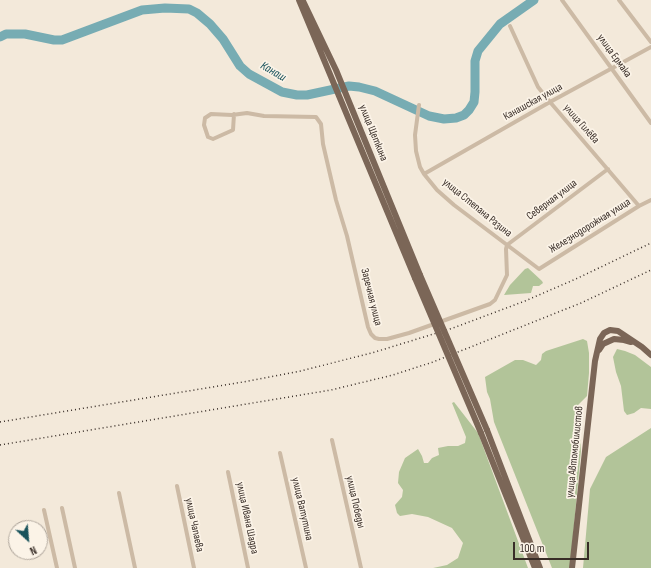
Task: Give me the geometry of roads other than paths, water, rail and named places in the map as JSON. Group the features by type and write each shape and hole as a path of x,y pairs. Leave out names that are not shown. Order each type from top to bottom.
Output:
{"main road":[{"path":"299,0 343,107 484,431 540,568"},
{"name":"улица Щеткина","path":"303,0 352,108 417,277"},
{"path":"606,342 601,337 610,330 618,331 624,338 642,347 651,355"},
{"name":"улица Автомобилистов","path":"572,568 595,361 601,337"},
{"path":"595,361 603,344 614,339 624,338"},
{"path":"484,431 535,568"}],"street":[{"name":"улица Ермака","path":"562,0 651,123"},
{"path":"619,0 651,42"},
{"name":"улица Гилёва","path":"510,26 538,87 639,206"},
{"name":"Канашская улица","path":"424,174 550,102 651,47"},
{"name":"улица Степана Разина","path":"419,105 415,135 416,151 420,167 424,174 437,190 454,205 539,269"},
{"name":"Заречная улица","path":"234,114 247,113 264,116 316,117 321,124 323,144 336,200 347,236 368,327 371,334 375,338 387,339 409,333 490,304 495,300 508,275 506,249 508,245"},
{"path":"211,114 234,114 233,130 213,139 208,137 204,125 205,118 211,114"},
{"name":"Северная улица","path":"508,245 608,169"},
{"name":"Железнодорожная улица","path":"539,269 651,200"},
{"name":"улица Победы","path":"332,440 361,568"},
{"name":"улица Ватутина","path":"280,453 306,568"},
{"name":"улица Ивана Шадра","path":"228,472 248,568"},
{"name":"улица Чапаева","path":"177,486 194,568"},
{"path":"119,493 135,568"},
{"path":"62,508 75,568"},
{"path":"44,510 57,568"}],"waterway":[{"name":"Канаш","path":"0,37 6,34 25,34 54,40 62,40 142,10 165,8 189,9 197,13 210,24 223,39 240,66 249,74 282,92 307,95 349,86 359,87 375,91 429,116 444,119 456,118 464,115 469,110 474,102 475,61 478,51 500,24 534,0"}],"railway":[{"path":"0,422 243,382 301,371 375,352 453,328 525,301 578,278 651,243"},
{"path":"0,445 331,390 393,375 433,362 581,303 651,270"}]}
